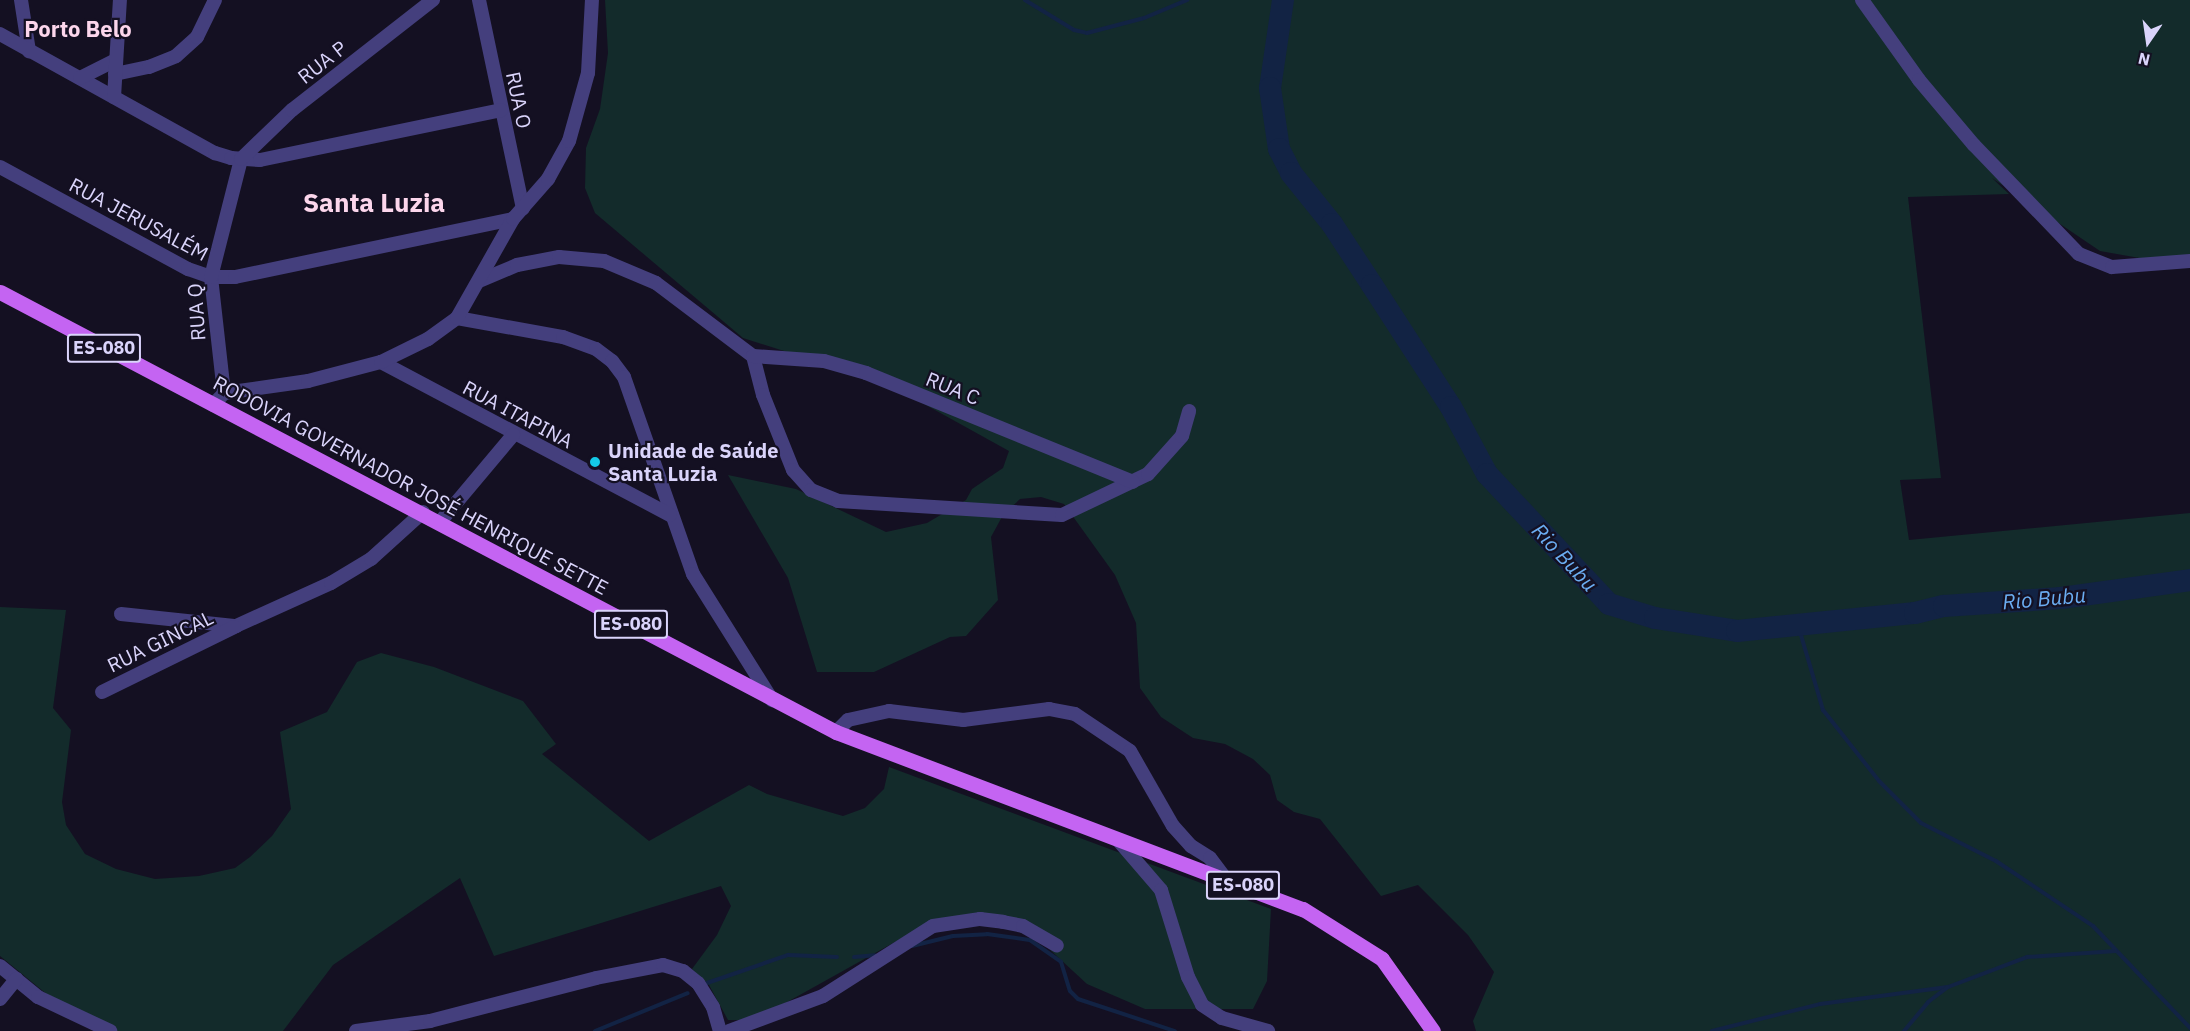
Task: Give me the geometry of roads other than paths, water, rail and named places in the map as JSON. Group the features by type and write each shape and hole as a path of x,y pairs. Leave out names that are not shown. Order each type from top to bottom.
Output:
{"main road":[{"name":"RODOVIA GOVERNADOR JOSÉ HENRIQUE SETTE","path":"0,292 213,405 423,512 774,702 836,732 1303,909 1363,944 1395,973 1433,1031"}],"street":[{"path":"21,0 29,51"},
{"path":"114,97 120,0"},
{"path":"80,78 115,67 156,64 188,47 205,26 215,0"},
{"name":"RUA P","path":"240,159 292,110 433,0"},
{"name":"RUA O","path":"479,0 523,208"},
{"path":"213,405 224,393 308,381 381,362 428,339 457,318 513,219 555,167 575,124 592,49 592,0"},
{"path":"1862,0 1919,80 2041,216 2079,254 2112,267 2190,261"},
{"path":"0,34 214,153 240,159 280,156 501,110"},
{"name":"RUA Q","path":"224,393 212,277 240,159"},
{"name":"RUA JERUSALÉM","path":"0,167 188,268 212,277 235,277 513,219"},
{"path":"479,282 541,258 604,261 656,283 753,356 763,395 793,470 811,490 825,498 1050,516 1070,513 1133,482 1156,466 1176,446 1189,411"},
{"path":"457,318 563,337 604,354 624,377 670,515 693,574 774,702"},
{"name":"RUA C","path":"753,356 824,361 866,373 1133,482"},
{"name":"RUA ITAPINA","path":"381,362 513,435 670,515"},
{"path":"440,522 513,435"},
{"name":"RUA GINCAL","path":"102,692 236,626 332,583 371,559 423,512"},
{"path":"121,614 236,626"},
{"path":"836,732 848,720 889,711 963,720 1049,709 1075,714 1130,751 1157,803 1180,835 1210,858 1226,879"},
{"path":"1118,840 1161,891 1188,977 1202,1005 1222,1018 1268,1031"},
{"path":"729,1031 823,996 933,926 980,919 1003,922 1023,926 1057,946"},
{"path":"356,1031 429,1021 596,978 663,965 683,971 698,983 713,1007 720,1031"},
{"path":"0,966 65,1012 110,1031"},
{"path":"0,999 16,979"}],"waterway":[{"name":"Rio Bubu","path":"1025,0 1074,30 1087,33 1144,18 1187,0"},
{"name":"Rio Bubu","path":"1283,0 1270,88 1279,149 1291,173 1332,224 1372,285 1451,407 1487,474 1609,604 1655,618 1737,631 1915,613 1944,606 2061,598 2190,580"},
{"path":"1798,625 1823,710 1879,781 1921,823 1996,861 2093,926 2190,1028"},
{"path":"912,946 953,936 987,934 1030,940 1061,962 1070,991 1078,999 1175,1031"},
{"path":"1712,1031 1820,1004 1948,987 2027,957 2116,951"},
{"path":"707,983 788,955 837,957"},
{"path":"854,957 875,955"},
{"path":"1904,1031 1928,1002 1948,987"},
{"path":"595,1031 688,993"}],"place":[{"name":"Unidade de Saúde Santa Luzia","path":"595,462"}],"district":[{"name":"Porto Belo","path":"78,29"},
{"name":"Santa Luzia","path":"374,203"}]}
